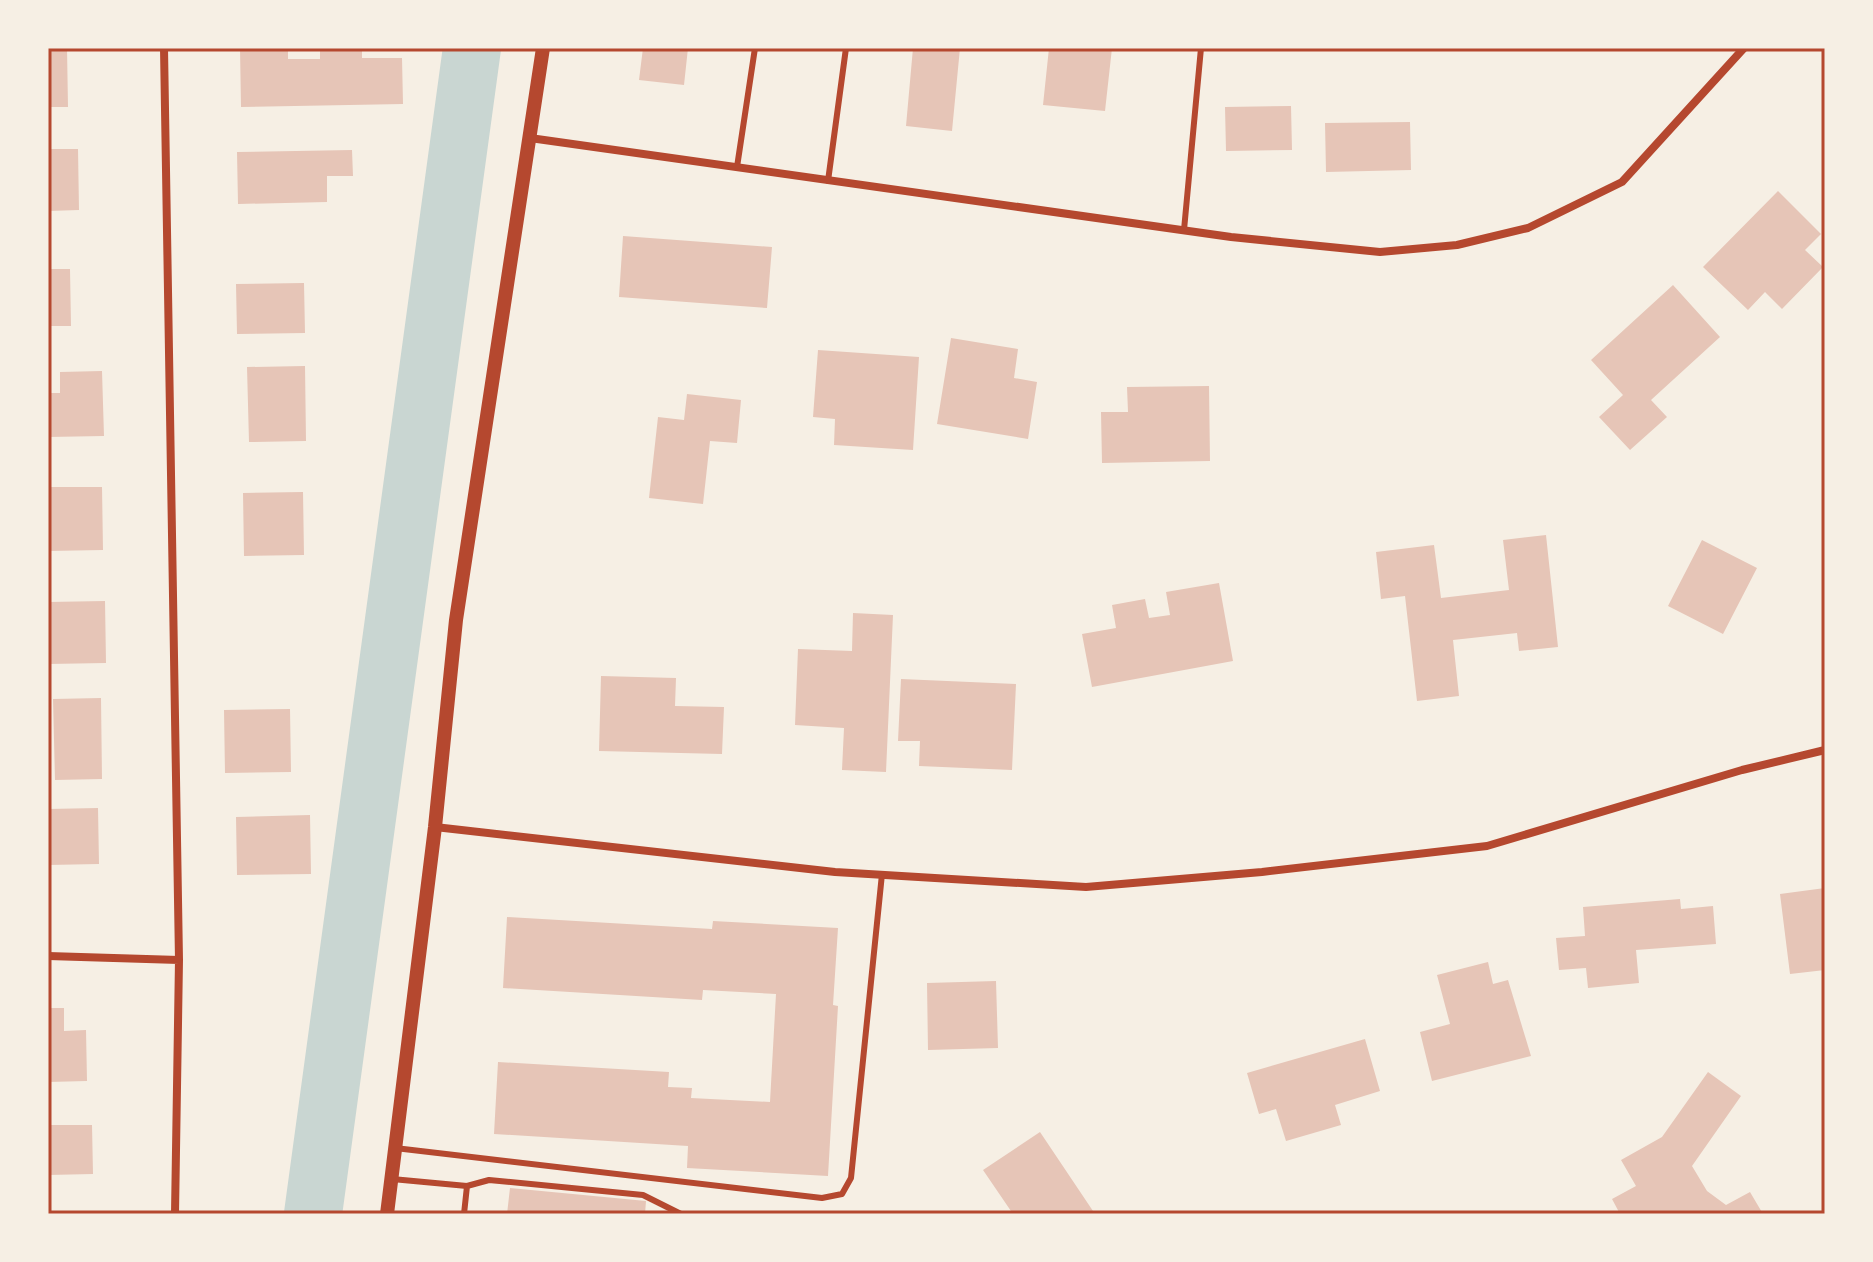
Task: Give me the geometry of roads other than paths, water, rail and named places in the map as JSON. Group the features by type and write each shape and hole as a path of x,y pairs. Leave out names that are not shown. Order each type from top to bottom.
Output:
{"street":[{"path":"164,48 179,960 175,1214"},
{"path":"387,1214 435,827 456,620 543,48"},
{"path":"530,138 1184,230 1380,252 1457,245 1528,228 1622,182 1744,48"},
{"path":"435,827 591,846 882,874 1086,887 1262,872 1487,846 1742,770 1825,750"},
{"path":"48,956 179,960"}],"lane":[{"path":"737,167 755,48"},
{"path":"828,181 846,48"},
{"path":"1184,230 1201,48"},
{"path":"395,1148 822,1198 842,1194 851,1178 882,874"},
{"path":"392,1179 467,1186 489,1180 643,1195 681,1214"},
{"path":"464,1214 467,1186"}],"waterway":[{"path":"313,1214 472,48"}]}
